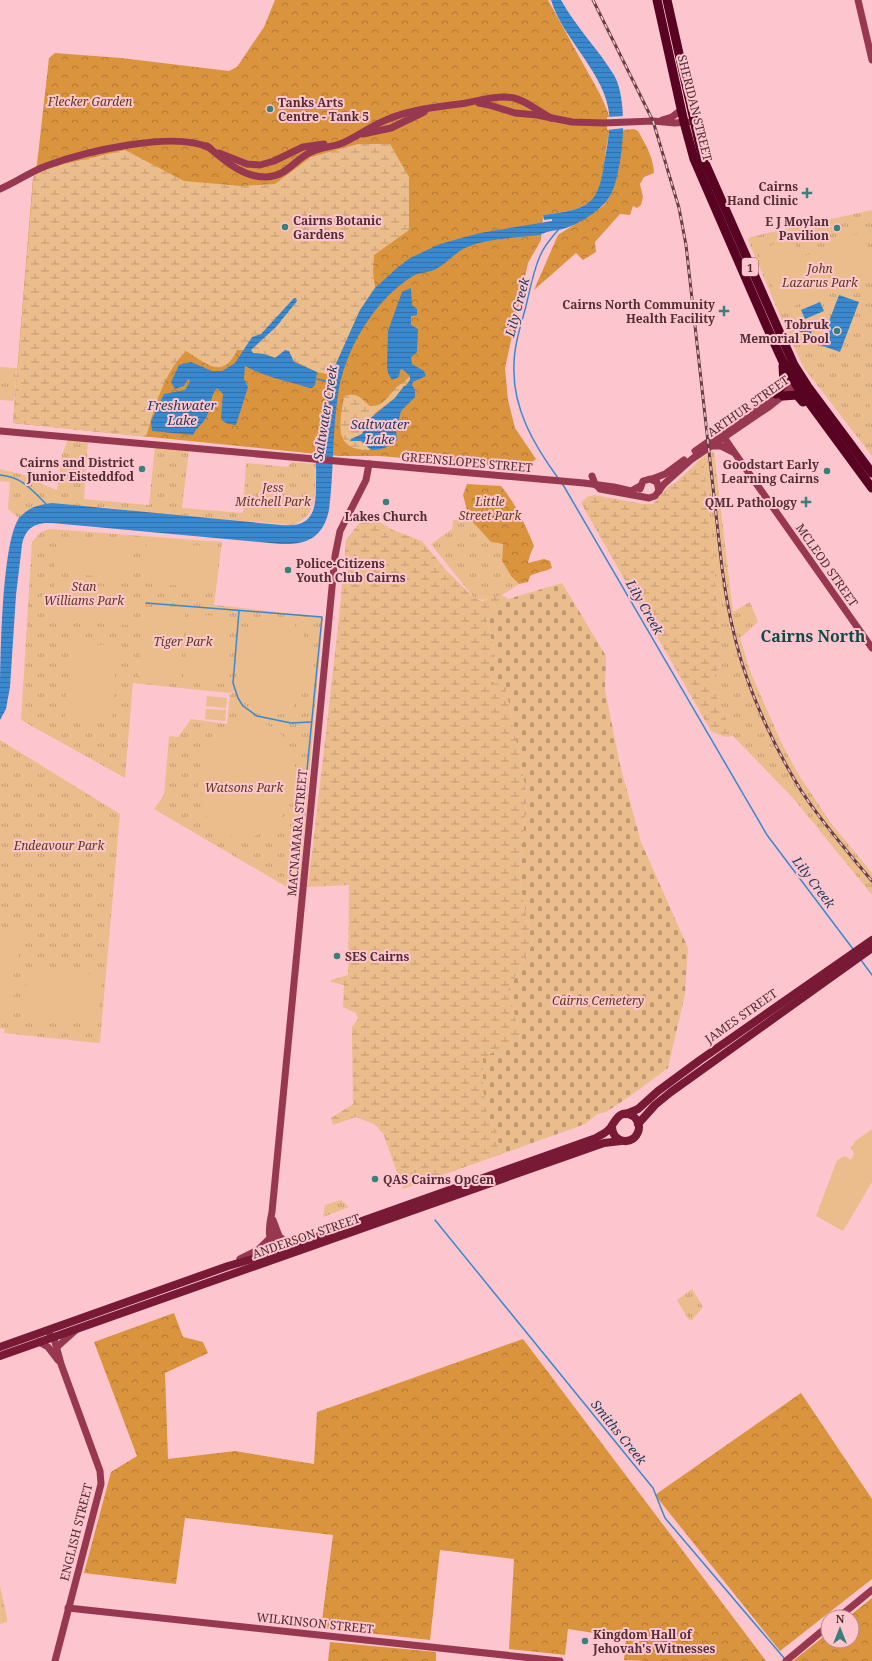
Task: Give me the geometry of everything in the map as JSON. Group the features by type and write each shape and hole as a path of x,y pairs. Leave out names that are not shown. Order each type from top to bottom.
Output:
{"highway":[{"name":"SHERIDAN STREET","path":"657,0 681,110 688,122 704,163 794,365 798,382 817,412 872,488"},
{"name":"SHERIDAN STREET","path":"667,0 694,159 701,176 783,362 872,473"},
{"path":"783,362 785,377 780,395 797,395 807,407 817,412"}],"main road":[{"name":"JAMES STREET","path":"638,1124 655,1105 671,1092 858,953 872,940"},
{"name":"JAMES STREET","path":"626,1114 638,1109 658,1091 700,1060 858,953 872,948"},
{"path":"626,1114 633,1116 638,1124 638,1132 634,1138 628,1141 621,1141 614,1136 612,1126 617,1117 626,1114"},
{"name":"ANDERSON STREET","path":"0,1356 39,1342 50,1335 228,1266 278,1254 290,1245 596,1138 612,1126"},
{"name":"ANDERSON STREET","path":"0,1347 78,1329 278,1254 604,1143 621,1141"}],"street":[{"path":"859,0 872,60"},
{"path":"495,98 493,101 495,107"},
{"path":"0,189 46,166 78,156 122,146 182,141 198,143 207,146 254,175 267,177 274,176 285,171 312,151 336,145 353,137 394,127 431,108 495,98 510,98 522,101 551,118"},
{"path":"517,113 522,108 522,101"},
{"path":"467,103 482,104 517,113 572,122 688,122"},
{"path":"653,121 671,118 681,110"},
{"path":"236,164 267,164 302,147 322,144 336,145"},
{"name":"ARTHUR STREET","path":"652,479 659,478 669,472 798,382"},
{"name":"GREENSLOPES STREET","path":"0,431 595,484 614,486 631,491 640,486"},
{"name":"ARTHUR STREET","path":"659,491 689,461 710,446 723,434"},
{"name":"MCLEOD STREET","path":"723,434 734,452 872,648"},
{"path":"710,446 720,446 734,452"},
{"name":"MACNAMARA STREET","path":"278,1254 269,1239 268,1230 272,1212 335,556 340,531 363,487 370,464"},
{"path":"592,476 595,484 622,493"},
{"path":"652,479 658,485 659,491 655,496 646,497 642,494 640,486 645,480 652,479"},
{"name":"GREENSLOPES STREET","path":"573,483 646,497"},
{"name":"MACNAMARA STREET","path":"272,1212 272,1232 278,1254"},
{"path":"273,1220 279,1236 290,1245"},
{"path":"228,1266 258,1250 269,1239"},
{"path":"57,1347 78,1329"},
{"name":"ENGLISH STREET","path":"50,1335 57,1347 60,1362"},
{"name":"ENGLISH STREET","path":"50,1335 100,1471 101,1484 55,1661"},
{"path":"39,1342 48,1347 60,1362"},
{"path":"849,1609 872,1590"},
{"name":"WILKINSON STREET","path":"68,1608 560,1661"},
{"path":"786,1661 820,1633"}],"green space":[{"name":"Cairns Botanic Gardens","path":"275,0 548,0 604,102 609,117 610,126 604,167 598,192 592,200 585,205 575,209 543,215 541,240 528,263 505,368 508,400 515,428 536,459 525,468 379,456 339,456 13,423 33,178 37,164 49,58 55,53 121,58 229,71 237,67 264,27"},
{"path":"634,129 638,131 646,146 654,168 654,173 644,177 640,184 643,197 641,205 637,208 633,206 630,215 620,214 595,242 596,252 583,260 576,253 534,290 558,235 603,206 609,198 617,175 621,152 622,130"},
{"path":"358,144 390,144 409,177 409,230 374,255 373,272 375,288 360,310 331,375 317,372 292,360 253,353 251,350 237,350 232,359 226,365 220,367 214,367 207,364 186,351 171,370 166,380 157,402 146,437 13,423 34,171 125,150 184,181 241,186 275,184 311,157"},
{"name":"John Lazarus Park","path":"872,210 872,456 804,368 789,337 748,240 750,237"},
{"path":"861,232 872,256 872,271 818,294 802,257"},
{"path":"792,237 817,296 783,311 758,251"},
{"path":"0,367 17,368 14,401 0,400"},
{"path":"411,376 408,383 395,398 375,413 362,434 351,439 350,441 361,441 371,450 358,449 350,446 344,441 341,434 341,416 344,396 356,395 370,406 378,405 381,404 397,387"},
{"path":"872,390 872,410 871,410 866,391"},
{"name":"Jess Mitchell Park","path":"69,437 88,439 84,499 149,505 155,445 189,449 182,508 243,513 246,463 287,467 292,462 316,464 315,492 312,508 301,521 292,525 149,513 103,507 27,511 19,518 8,509 10,482 0,481 0,469 28,476 57,490 62,455"},
{"path":"714,451 733,612 750,602 758,622 740,638 750,671 781,742 797,772 830,822 872,873 872,895 793,798 733,736 711,683 721,664 721,640 703,457"},
{"path":"703,457 721,640 721,664 711,683 733,736 725,737 711,731 581,503 587,497 594,495 643,504 653,504 669,486 675,483"},
{"name":"Little Street Park","path":"467,484 501,486 520,514 534,546 528,563 544,559 550,561 552,568 530,576 528,582 519,584 511,576 502,561 503,544 491,542 469,518 463,495"},
{"path":"469,518 491,542 503,544 502,561 511,576 519,584 492,599 486,600 474,598 431,544 452,529 453,520"},
{"path":"376,520 393,530 422,541 446,570 474,598 482,601 502,595 508,599 486,616 496,660 505,683 527,795 519,876 532,945 509,989 520,1038 487,1113 498,1134 499,1155 403,1189 383,1133 374,1124 356,1117 333,1125 331,1118 353,1104 352,1027 358,1019 356,1013 343,1007 344,985 331,982 331,980 348,975 349,885 307,887 339,618 346,540 361,521"},
{"path":"50,529 222,542 214,605 323,617 300,882 296,888 290,889 154,809 164,795 169,736 178,737 191,719 227,724 230,695 235,691 229,693 133,683 125,778 21,720 32,542 41,532"},
{"path":"57,536 132,543 128,579 54,572"},
{"path":"147,541 217,547 213,588 142,583"},
{"name":"Stan Williams Park","path":"55,583 131,588 129,625 53,620"},
{"name":"Cairns Cemetery","path":"562,583 606,656 605,690 620,765 641,842 688,948 685,994 668,1068 630,1096 606,1112 597,1114 585,1124 499,1155 498,1134 487,1113 483,1088 483,1058 520,1038 509,989 532,945 519,876 527,795 505,683 492,684 488,671 496,660 486,616 508,599"},
{"path":"143,610 185,613 180,679 138,676"},
{"path":"189,614 230,617 224,684 183,680"},
{"path":"272,618 291,621 303,634 312,660 311,676 304,689 293,707 281,714 259,713 246,702 238,686 237,666 239,646 246,630 257,622"},
{"path":"71,643 117,646 112,723 65,719"},
{"path":"207,696 227,698 226,708 206,706"},
{"path":"206,709 226,710 225,721 205,719"},
{"name":"Watsons Park","path":"251,722 272,727 286,741 294,759 295,781 289,802 278,820 262,833 237,838 221,831 208,818 201,802 198,785 201,767 208,751 219,737 234,727"},
{"name":"Endeavour Park","path":"0,740 120,814 100,1042 97,1043 4,1033 5,1029 0,1028"},
{"path":"0,929 21,931 17,973 0,971"},
{"path":"28,968 102,975 98,1023 23,1016"},
{"path":"0,978 16,979 12,1019 0,1018"},
{"path":"872,1129 872,1182 843,1231 816,1216 837,1160 845,1156 851,1160 854,1153 850,1147 854,1144 854,1142"},
{"path":"341,1200 349,1207 323,1217 325,1205"},
{"path":"692,1289 703,1307 692,1320 689,1320 677,1300"},
{"path":"174,1313 183,1337 203,1342 208,1353 165,1373 168,1459 235,1451 314,1464 317,1412 523,1339 766,1661 624,1660 626,1638 568,1629 565,1655 509,1649 514,1559 440,1550 430,1640 321,1628 333,1535 185,1518 176,1584 84,1573 111,1472 137,1456 94,1342"},
{"path":"801,1393 872,1499 872,1579 834,1609 820,1609 820,1620 780,1651 655,1495"},
{"path":"0,1586 7,1622 0,1624"},
{"path":"872,1598 872,1661 793,1661 820,1639 820,1649 860,1649 860,1609 858,1609"},
{"path":"330,1642 436,1652 436,1661 328,1661"}],"water":[{"path":"551,0 561,0 573,19 608,65 614,75 621,94 623,129 620,162 612,192 606,202 590,216 566,228 546,232 540,235 490,241 471,245 463,249 436,269 413,276 399,286 386,299 363,328 354,344 341,378 336,409 329,510 323,527 312,538 298,543 280,544 52,523 36,525 28,530 23,539 16,595 10,687 6,709 0,720 2,614 8,556 13,533 19,518 26,511 34,507 52,503 281,525 300,524 306,521 313,510 315,503 316,462 314,454 326,433 331,375 360,310 375,288 410,258 440,244 480,233 552,221 552,219 544,220 543,215 579,208 587,204 593,198 598,190 601,179 606,150 609,128 608,107 598,80 556,14"},
{"name":"Saltwater Lake","path":"411,288 412,305 417,309 417,315 411,316 411,325 418,329 417,352 411,357 412,364 424,371 426,376 413,382 412,385 415,390 415,397 401,411 396,431 397,440 385,448 371,450 361,441 350,441 351,439 362,434 367,421 395,398 410,380 410,376 402,369 400,370 399,377 392,380 388,373 387,367 388,331 402,292"},
{"name":"Tobruk Memorial Pool","path":"839,295 859,302 840,352 820,345"},
{"name":"Freshwater Lake","path":"294,298 296,298 297,301 276,327 251,350 253,353 264,354 275,358 285,350 289,351 294,362 317,372 315,385 312,388 257,372 245,366 244,379 248,387 236,425 225,423 222,420 223,394 217,388 213,394 207,416 193,435 152,431 151,421 164,394 185,390 190,381 188,379 184,386 175,389 171,382 179,365 191,362 212,371 222,371 235,363 252,337 261,334"},
{"path":"820,302 824,311 805,319 801,310"},
{"path":"801,323 813,328 810,336 798,331"}],"pier":[{"path":"624,116 624,128 607,130 607,117"}],"waterway":[{"name":"Lily Creek","path":"558,478 533,439 526,425 514,381 514,358 516,343 535,268 548,242 559,229"},
{"name":"Saltwater Creek","path":"317,379 330,382"},
{"path":"0,475 8,476 20,481 31,489 46,504"},
{"name":"Lily Creek","path":"562,483 767,835 853,949"},
{"path":"146,603 322,617 296,882"},
{"path":"239,611 233,683 238,698 243,706 257,716 291,723 311,722"},
{"name":"Lily Creek","path":"861,960 872,975"},
{"name":"Smiths Creek","path":"435,1220 653,1488 665,1518 784,1658"}],"railway":[{"path":"593,0 653,121 679,208 686,245 725,591 735,637 746,676 776,745 802,792 836,838 872,881"}],"place":[{"name":"Tanks Arts Centre - Tank 5","path":"270,109"},
{"name":"Cairns Hand Clinic","path":"807,193"},
{"name":"Cairns Botanic Gardens","path":"285,227"},
{"name":"E J Moylan Pavilion","path":"837,228"},
{"name":"Cairns North Community Health Facility","path":"724,311"},
{"name":"Tobruk Memorial Pool","path":"837,331"},
{"name":"Cairns and District Junior Eisteddfod","path":"142,469"},
{"name":"Goodstart Early Learning Cairns","path":"827,471"},
{"name":"Lakes Church","path":"386,502"},
{"name":"QML Pathology","path":"806,502"},
{"name":"Police-Citizens Youth Club Cairns","path":"288,570"},
{"name":"SES Cairns","path":"337,956"},
{"name":"QAS Cairns OpCen","path":"375,1179"},
{"name":"Kingdom Hall of Jehovah's Witnesses","path":"585,1641"}],"district":[{"name":"Cairns North","path":"813,636"}],"park label":[{"name":"Flecker Garden","path":"90,101"},
{"name":"Tiger Park","path":"183,641"}]}
